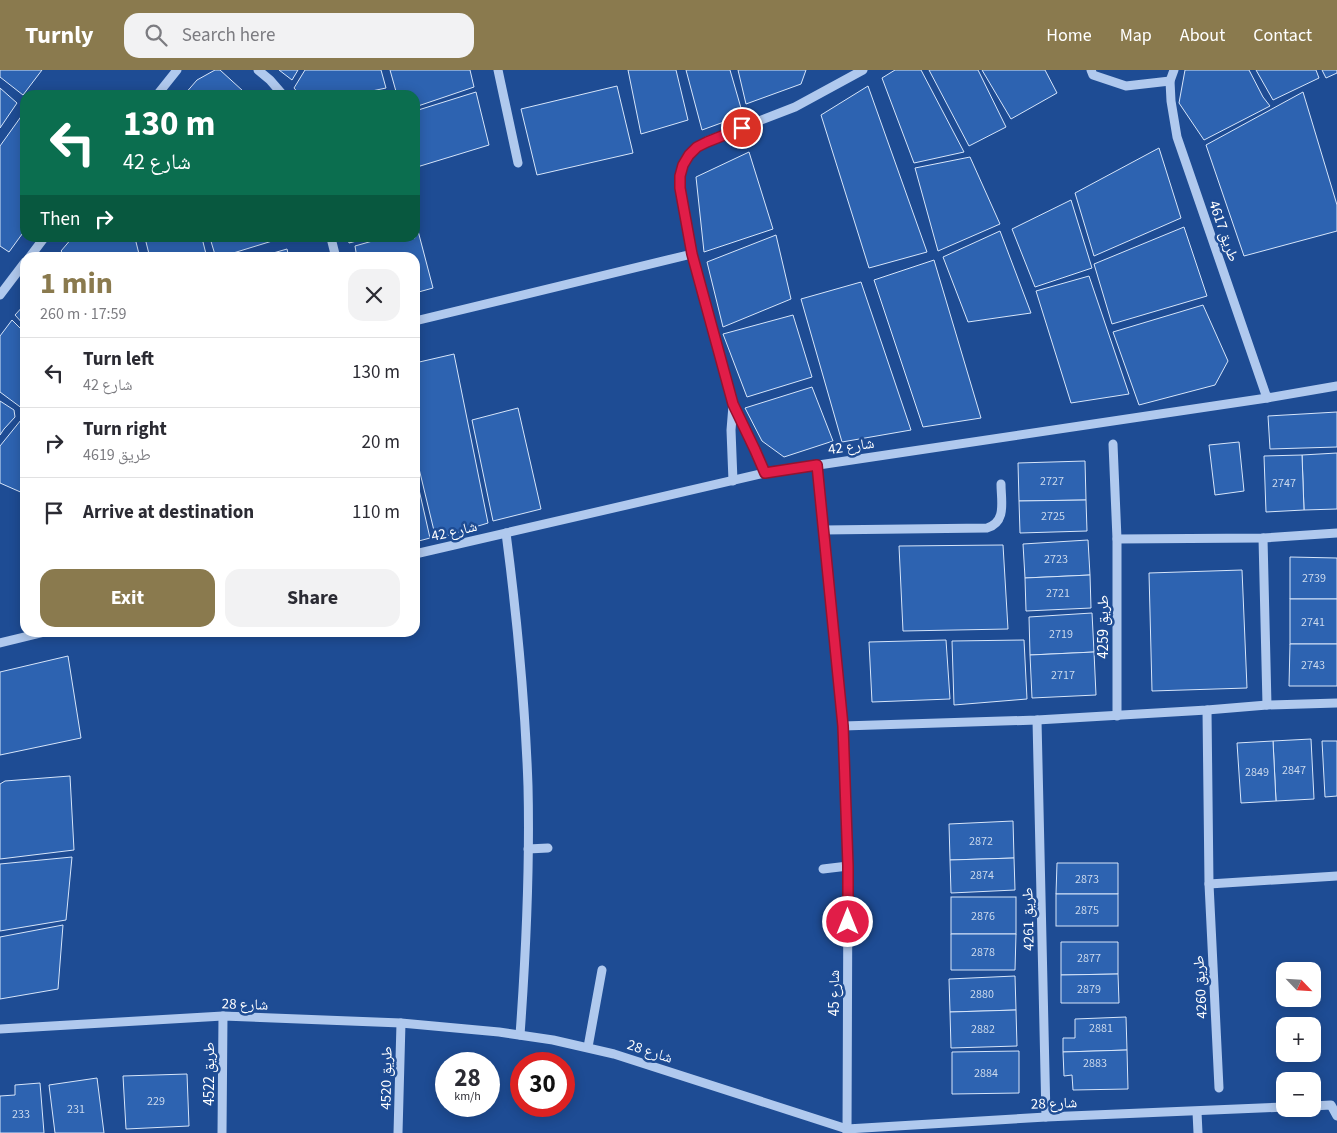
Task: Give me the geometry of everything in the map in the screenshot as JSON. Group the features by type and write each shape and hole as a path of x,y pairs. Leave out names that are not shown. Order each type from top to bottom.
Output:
{"street":[{"path":"161,90 177,70"},
{"path":"258,70 279,90"},
{"path":"498,70 518,163"},
{"path":"765,473 733,404 692,254 680,188 680,176 683,165 697,147 796,107 863,70"},
{"path":"1090,70 1093,74 1126,86 1170,81"},
{"name":"طريق 4617","path":"1174,70 1170,81 1177,137 1267,398"},
{"path":"420,320 692,254"},
{"path":"0,295 20,269"},
{"name":"شارع 42","path":"420,553 765,473 1337,386"},
{"path":"733,404 731,438 733,481"},
{"name":"طريق 4259","path":"1113,444 1117,539 1117,716"},
{"name":"شارع 45","path":"817,465 843,726 848,866 847,1131"},
{"path":"823,530 987,528 996,524 1000,519 1001,484"},
{"path":"1117,539 1262,538 1337,533"},
{"path":"506,534 514,596 528,786 526,956 520,1035"},
{"path":"1262,538 1267,705"},
{"path":"0,643 25,637"},
{"path":"843,726 1037,720 1267,705 1337,703"},
{"name":"طريق 4260","path":"1207,710 1209,884 1219,1088"},
{"name":"طريق 4261","path":"1037,720 1046,1117"},
{"path":"528,849 548,848"},
{"path":"823,869 848,866"},
{"path":"1209,884 1337,876"},
{"path":"588,1047 602,970"},
{"name":"شارع 28","path":"0,1029 223,1016 401,1024 499,1032 588,1047 614,1054 847,1131 1046,1117 1276,1108"},
{"name":"طريق 4522","path":"222,1133 223,1016"},
{"name":"طريق 4520","path":"398,1133 401,1024"},
{"path":"1321,1104 1334,1102 1337,1116"},
{"path":"1197,1112 1198,1133"}],"building":[{"path":"0,70 42,70 27,90 20,90 20,93 0,77"},
{"path":"215,70 220,70 242,90 188,90 197,80"},
{"path":"279,70 298,70 292,80"},
{"path":"305,70 381,70 386,88 377,90 296,90 294,88"},
{"path":"390,70 470,70 474,87 420,105 420,90 396,90"},
{"path":"628,70 676,70 688,120 641,134"},
{"path":"686,70 730,70 743,115 702,130"},
{"path":"738,70 806,70 801,84 746,104"},
{"path":"895,70 921,70 964,152 914,163 882,78"},
{"path":"929,70 978,70 1006,127 969,146"},
{"path":"982,70 1045,70 1057,93 1011,119"},
{"path":"1185,70 1249,70 1263,97 1270,106 1204,140 1179,103"},
{"path":"1256,70 1316,70 1319,78 1273,100"},
{"path":"1322,70 1337,70 1337,73 1326,78"},
{"path":"617,86 633,153 537,175 521,109"},
{"path":"868,86 927,252 869,268 821,115"},
{"path":"0,88 17,103 0,128"},
{"path":"476,92 489,145 420,166 420,109"},
{"path":"1303,92 1337,205 1337,231 1244,256 1206,145"},
{"path":"20,118 20,237 9,252 0,246 0,146"},
{"path":"1159,148 1181,218 1094,256 1075,193"},
{"path":"749,152 773,229 704,252 696,177"},
{"path":"970,157 1000,224 938,251 915,168"},
{"path":"1071,200 1092,268 1035,287 1012,229"},
{"path":"1184,227 1207,296 1112,324 1094,264"},
{"path":"1000,231 1031,313 968,322 943,257"},
{"path":"776,235 791,299 723,327 707,262"},
{"path":"420,238 433,288 420,292 420,252 356,252 355,246 369,242 420,242"},
{"path":"69,242 136,242 138,252 62,252"},
{"path":"146,242 203,242 206,252 148,252"},
{"path":"211,242 269,242 236,252 214,252"},
{"path":"287,249 288,252 277,252"},
{"path":"934,260 981,418 923,427 874,280"},
{"path":"1089,276 1129,394 1071,403 1036,291"},
{"path":"861,282 911,430 842,442 801,299"},
{"path":"1203,305 1228,361 1215,385 1139,405 1113,332"},
{"path":"20,310 20,320 15,315"},
{"path":"793,315 812,377 747,397 723,334"},
{"path":"12,320 20,328 20,407 0,392 0,336"},
{"path":"454,354 488,523 436,539 420,473 420,362"},
{"path":"812,387 833,441 784,457 762,441 745,408"},
{"path":"0,401 14,410 15,417 0,435"},
{"path":"518,408 541,509 493,521 472,420"},
{"path":"1337,412 1337,447 1270,449 1268,416"},
{"path":"20,421 20,492 0,483 0,446"},
{"path":"1239,442 1244,491 1215,495 1209,445"},
{"path":"1337,453 1337,509 1304,510 1302,455"},
{"path":"1302,455 1304,510 1266,512 1264,456"},
{"path":"1085,461 1086,500 1019,501 1018,463"},
{"path":"420,494 430,538 420,541"},
{"path":"1086,500 1087,531 1020,533 1019,501"},
{"path":"1088,540 1090,575 1025,578 1023,544"},
{"path":"1003,545 1008,629 903,631 899,546"},
{"path":"1290,557 1337,558 1337,599 1290,599"},
{"path":"1242,570 1247,688 1152,691 1149,573"},
{"path":"1090,575 1091,608 1026,611 1025,578"},
{"path":"1290,599 1337,599 1337,644 1290,644"},
{"path":"1092,613 1094,652 1030,655 1029,617"},
{"path":"946,640 950,699 872,702 869,642"},
{"path":"1024,640 1027,699 954,705 952,641"},
{"path":"1290,644 1337,644 1337,686 1289,686"},
{"path":"1094,652 1096,695 1032,698 1030,655"},
{"path":"68,656 81,738 0,755 0,672"},
{"path":"1311,739 1314,799 1276,801 1273,741"},
{"path":"1273,741 1276,801 1241,803 1237,743"},
{"path":"1322,741 1337,741 1337,796 1325,797"},
{"path":"70,776 74,850 0,859 0,784 5,781"},
{"path":"1013,821 1014,858 950,860 949,824"},
{"path":"72,857 66,920 0,931 0,864"},
{"path":"1014,858 1015,890 951,893 950,860"},
{"path":"1057,863 1118,863 1118,894 1056,894"},
{"path":"1056,894 1118,894 1118,926 1056,926"},
{"path":"951,897 1016,897 1016,934 951,934"},
{"path":"63,925 58,989 0,999 0,937"},
{"path":"951,934 1016,934 1015,970 951,970"},
{"path":"1061,942 1118,942 1118,974 1061,975"},
{"path":"1118,974 1119,1003 1061,1003 1061,975"},
{"path":"1015,976 1016,1010 950,1012 949,979"},
{"path":"1016,1010 1017,1046 951,1048 950,1012"},
{"path":"1126,1017 1127,1050 1063,1052 1063,1038 1075,1038 1075,1019"},
{"path":"1127,1050 1128,1089 1073,1090 1072,1075 1064,1076 1063,1052"},
{"path":"1019,1051 1019,1093 952,1094 952,1052"},
{"path":"187,1074 189,1126 126,1129 123,1076"},
{"path":"97,1078 104,1133 55,1133 49,1085"},
{"path":"40,1083 44,1133 0,1133 0,1096 15,1095 15,1085"}],"route":[{"path":"742,128 697,147 683,165 680,176 680,188 692,254 733,404 765,473 817,465 843,726 848,922"}]}
